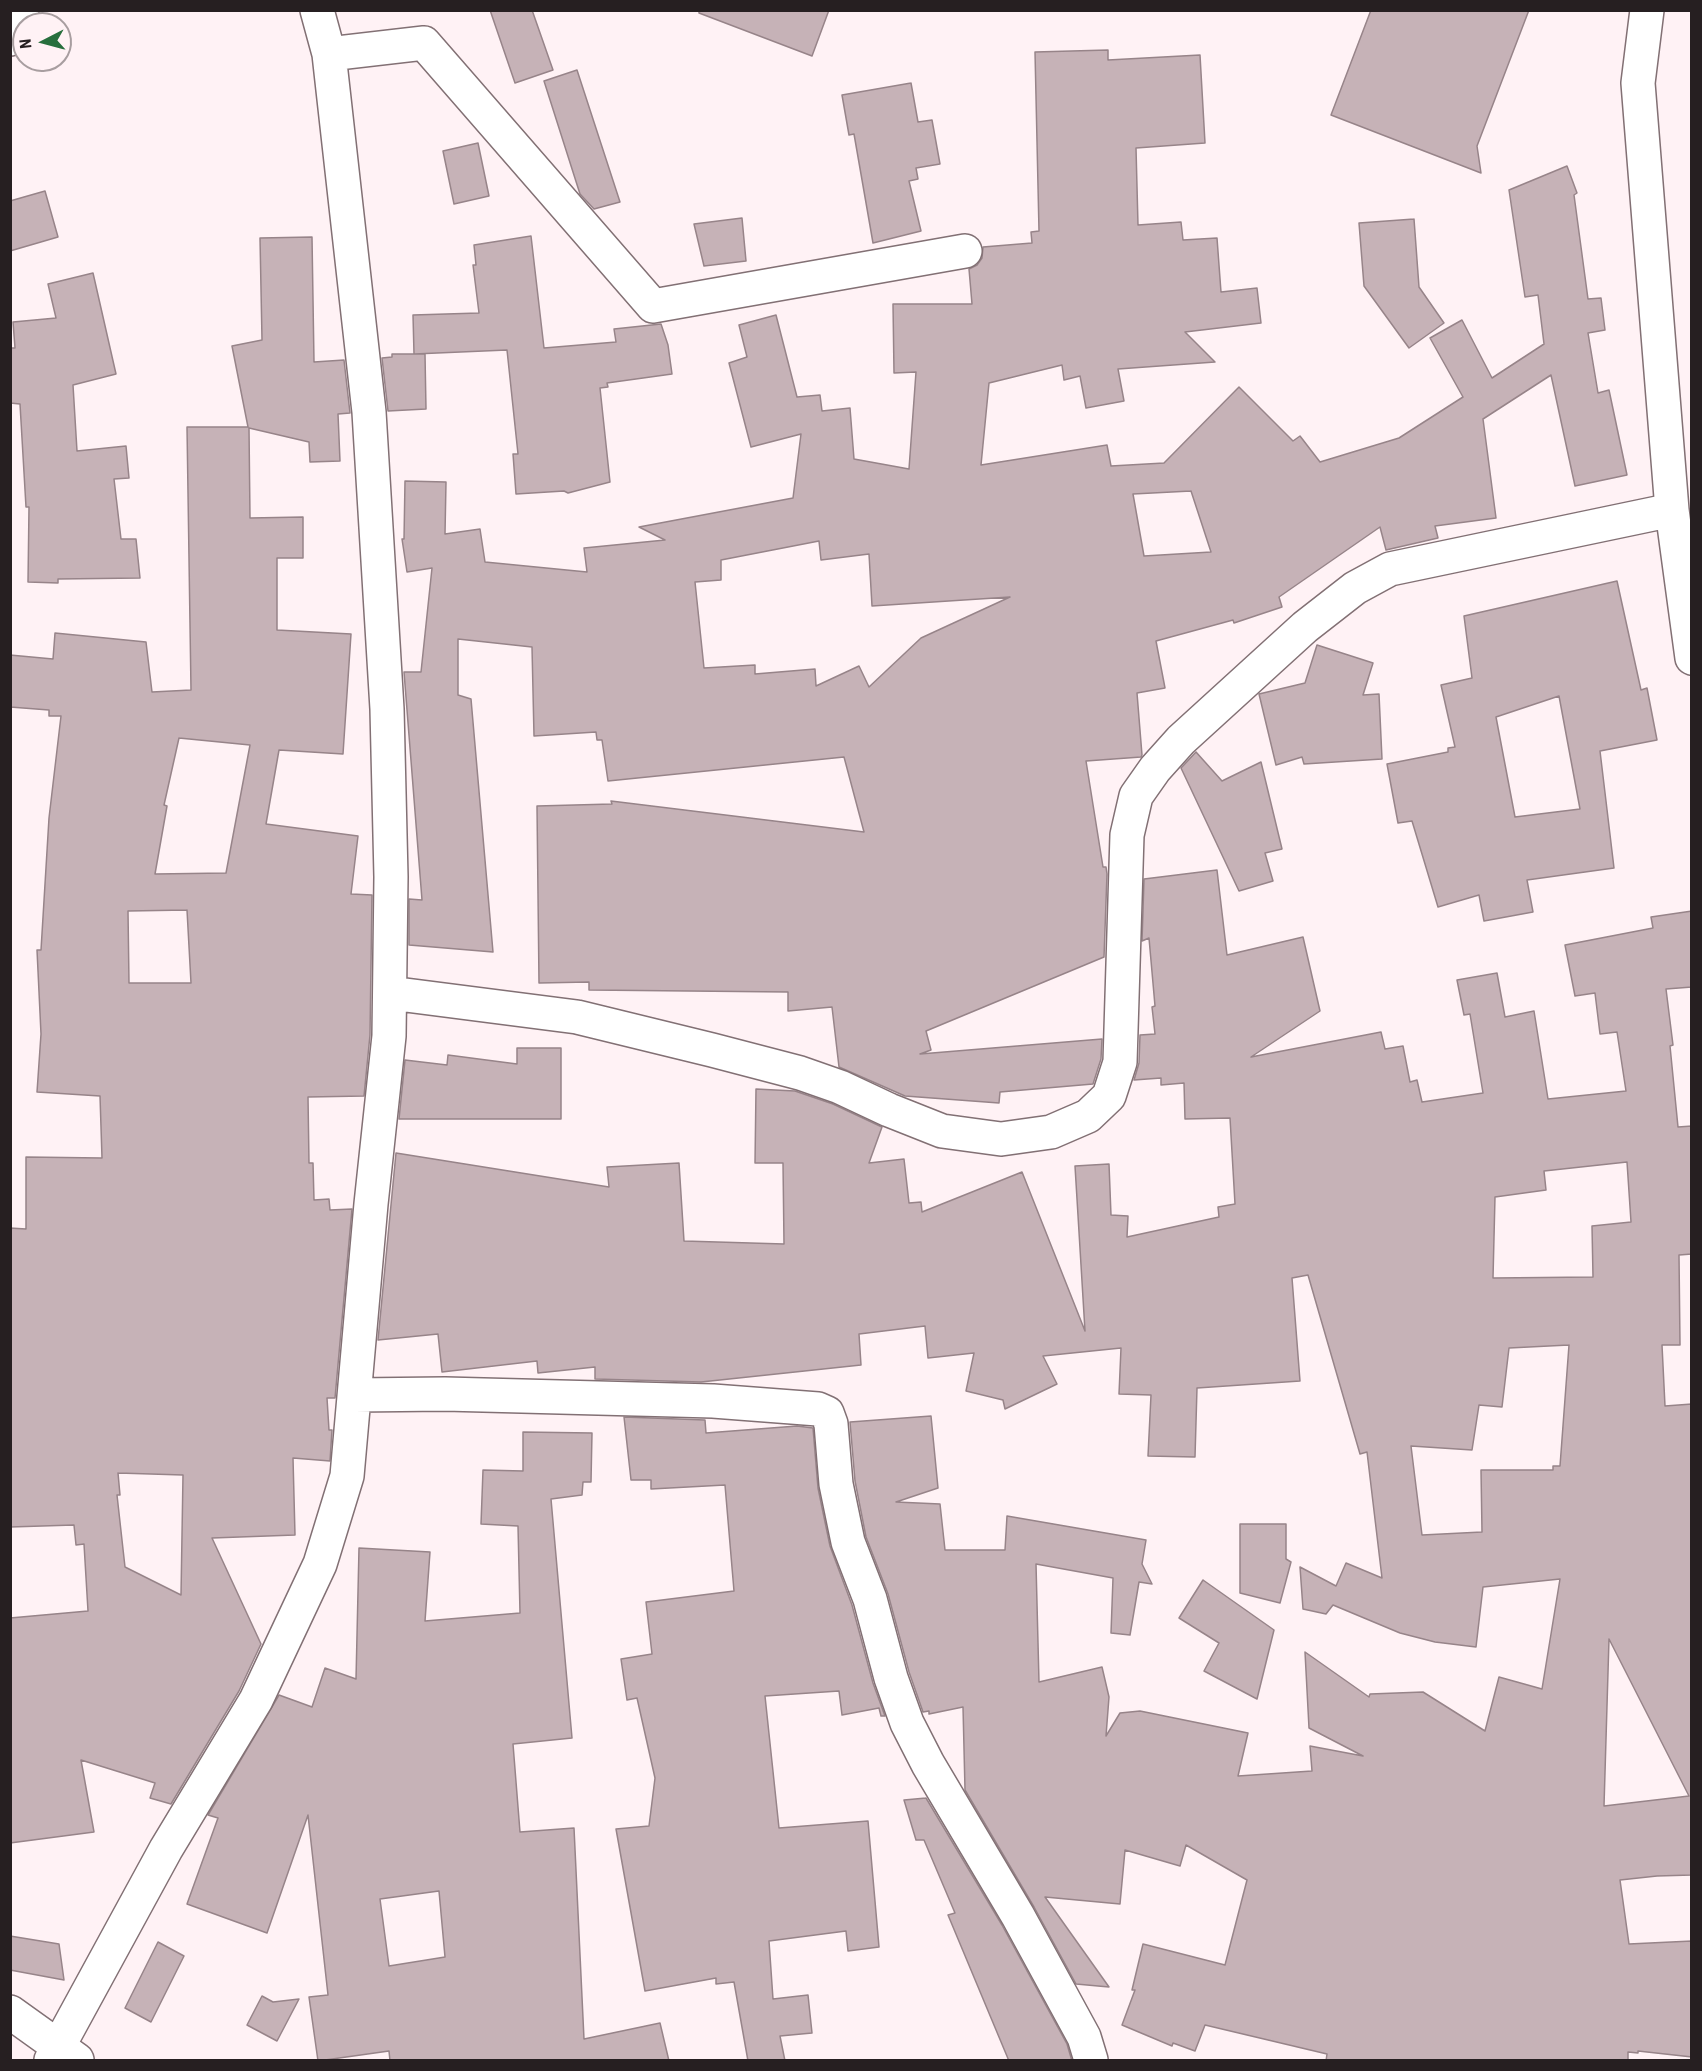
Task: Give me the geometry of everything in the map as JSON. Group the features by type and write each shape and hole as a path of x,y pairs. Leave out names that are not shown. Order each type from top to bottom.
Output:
{"street":[{"path":"10,39 22,10"},
{"path":"10,2012 63,2056 166,1849 256,1700 320,1564 347,1476 371,1204 389,1036 391,877 387,709 369,412 329,54 317,10"},
{"path":"1647,10 1638,83 1672,510 1685,562 1692,658"},
{"path":"329,54 424,43 653,306 965,251"},
{"path":"390,993 577,1017 800,1073 840,1087 942,1131 1001,1139 1052,1132 1088,1116 1109,1096 1120,1062 1127,835 1136,796 1155,769 1181,740 1305,627 1355,588 1390,569 1672,510"},
{"path":"355,1395 713,1401 818,1409 827,1413 831,1424 836,1484 848,1542 870,1599 891,1678 907,1724 928,1764 1018,1916 1084,2037 1091,2061"}],"building":[{"path":"490,10 532,10 553,70 515,83"},
{"path":"699,10 829,10 812,56 699,13"},
{"path":"1371,10 1529,10 1477,146 1481,173 1331,115"},
{"path":"1108,50 1108,60 1200,55 1205,143 1136,148 1138,225 1181,222 1183,240 1217,238 1221,292 1257,288 1261,323 1185,332 1215,362 1118,369 1124,401 1086,408 1080,376 1064,380 1062,365 989,383 981,465 1107,445 1111,466 1164,463 1239,387 1293,441 1300,436 1320,462 1399,438 1463,397 1430,338 1462,320 1492,378 1544,344 1538,295 1525,297 1509,190 1567,166 1577,193 1574,195 1588,299 1601,298 1605,330 1588,333 1598,393 1609,390 1627,475 1575,486 1551,375 1483,419 1496,518 1435,526 1438,538 1386,550 1380,527 1279,597 1282,607 1234,623 1233,620 1156,641 1165,688 1137,693 1141,757 1086,761 1103,867 1106,867 1107,874 1104,957 926,1031 931,1050 920,1054 1102,1039 1101,1059 1093,1084 1000,1092 999,1103 905,1096 839,1067 832,1007 788,1011 788,992 589,990 589,982 539,983 537,806 612,804 611,801 864,832 844,757 608,781 602,740 597,740 596,732 534,736 532,647 458,639 458,695 471,699 493,952 409,945 409,899 422,900 404,672 421,672 432,568 407,572 402,539 404,539 405,481 446,482 445,534 480,529 485,562 587,572 584,548 665,540 639,527 793,498 801,434 751,447 729,363 747,357 739,325 776,315 797,397 820,395 822,411 850,408 854,459 909,469 916,372 894,373 893,304 972,304 969,269 977,265 982,258 983,247 1032,243 1031,232 1039,231 1035,52","holes":["1191,491 1211,552 1144,556 1133,494","819,541 821,560 869,554 872,606 1010,597 921,638 869,687 859,666 816,686 815,669 755,674 755,665 704,668 695,582 721,580 721,560"]},
{"path":"577,70 620,202 594,209 580,194 544,81"},
{"path":"911,83 918,122 932,120 940,164 916,168 918,179 909,181 921,231 873,243 854,134 849,135 842,95"},
{"path":"478,143 489,196 454,204 443,151"},
{"path":"45,191 58,237 10,251 10,201"},
{"path":"742,218 746,261 704,266 694,224"},
{"path":"1414,219 1419,287 1444,323 1409,348 1364,286 1359,223"},
{"path":"531,236 544,348 616,342 614,329 661,324 668,345 672,374 607,383 608,387 600,388 610,482 568,493 564,491 516,494 513,454 518,454 507,350 414,354 413,315 479,313 473,265 476,265 474,245"},
{"path":"312,237 314,362 344,360 350,413 338,414 340,461 310,462 309,442 249,428 250,518 303,517 303,558 277,558 277,630 351,634 343,754 279,750 266,824 358,836 351,894 372,895 370,1035 364,1096 308,1097 309,1163 313,1163 314,1200 329,1199 330,1210 352,1209 335,1398 327,1398 329,1430 332,1430 330,1461 293,1458 295,1535 212,1538 261,1644 239,1691 171,1804 150,1798 155,1783 81,1760 94,1832 10,1843 10,1618 88,1611 84,1544 76,1545 74,1525 10,1527 10,1228 26,1229 26,1157 102,1158 100,1096 37,1092 41,1034 37,950 41,950 49,818 61,716 49,716 49,710 10,707 10,655 53,659 55,633 146,642 152,692 191,690 187,427 248,427 232,346 262,340 260,238","holes":["179,738 250,745 226,873 155,874 167,806 164,805","187,910 191,983 129,983 128,911","118,1473 183,1475 181,1595 125,1567 117,1495 120,1495"]},
{"path":"93,273 116,374 73,385 77,451 126,446 129,478 114,479 121,539 136,539 140,578 58,579 58,583 28,582 29,507 26,507 20,404 10,403 10,348 15,348 13,322 56,318 48,284"},
{"path":"392,354 425,354 426,409 388,411 382,358 392,357"},
{"path":"1617,581 1641,690 1647,688 1657,740 1600,751 1614,868 1527,880 1533,912 1484,921 1479,895 1438,907 1412,821 1398,823 1387,764 1448,752 1448,748 1455,747 1441,685 1472,678 1464,616","holes":["1559,696 1580,809 1515,817 1496,717"]},
{"path":"1317,645 1373,663 1363,695 1379,694 1382,759 1304,764 1302,757 1276,765 1259,694 1305,683"},
{"path":"1196,752 1222,781 1261,762 1282,849 1265,853 1273,881 1239,891 1181,768"},
{"path":"1217,870 1227,955 1303,937 1320,1011 1251,1057 1381,1032 1385,1049 1403,1046 1410,1082 1417,1080 1422,1102 1483,1093 1470,1014 1464,1015 1457,980 1497,973 1505,1017 1534,1011 1548,1099 1626,1091 1617,1032 1600,1034 1595,993 1575,996 1565,945 1653,928 1651,917 1692,911 1692,987 1666,989 1673,1045 1670,1046 1678,1127 1692,1126 1692,1254 1679,1255 1680,1345 1662,1345 1665,1406 1692,1404 1692,1875 1620,1880 1629,1944 1692,1941 1692,2057 1638,2051 1638,2053 1628,2052 1628,2061 1326,2061 1327,2054 1205,2025 1195,2051 1173,2043 1172,2046 1122,2025 1135,1990 1132,1990 1143,1944 1225,1965 1247,1880 1186,1845 1180,1866 1125,1850 1120,1904 1045,1897 1109,1987 1076,1984 965,1790 963,1707 929,1714 929,1711 923,1712 909,1672 888,1594 866,1537 855,1481 850,1422 931,1416 938,1488 896,1502 940,1504 945,1550 1005,1550 1007,1516 1146,1540 1142,1564 1152,1584 1139,1582 1130,1635 1111,1633 1113,1578 1036,1564 1039,1682 1102,1667 1109,1697 1106,1736 1120,1713 1140,1711 1248,1733 1238,1776 1312,1771 1310,1746 1363,1756 1309,1728 1305,1652 1369,1697 1370,1694 1423,1692 1485,1731 1499,1677 1542,1689 1560,1579 1483,1587 1476,1647 1435,1642 1400,1633 1333,1605 1326,1614 1303,1609 1300,1567 1336,1586 1346,1563 1382,1578 1367,1452 1360,1454 1308,1275 1292,1278 1300,1381 1197,1388 1195,1457 1148,1456 1151,1395 1119,1394 1121,1348 1043,1356 1057,1384 1005,1409 1003,1400 966,1391 974,1353 928,1358 925,1326 859,1334 861,1365 701,1382 595,1379 595,1367 538,1373 537,1361 442,1372 438,1334 378,1340 396,1153 609,1187 607,1167 679,1163 684,1241 784,1244 783,1163 755,1163 756,1089 795,1091 833,1104 882,1127 869,1163 904,1159 909,1203 921,1202 922,1212 1022,1172 1085,1331 1075,1166 1109,1164 1111,1215 1128,1216 1127,1237 1219,1217 1218,1207 1235,1204 1230,1118 1185,1119 1184,1083 1161,1085 1161,1078 1134,1080 1139,1063 1140,1035 1155,1034 1149,938 1142,941 1144,879","holes":["1627,1162 1631,1222 1592,1226 1593,1277 1493,1278 1495,1197 1546,1190 1544,1171","1569,1345 1560,1466 1553,1466 1553,1470 1481,1470 1482,1532 1422,1535 1411,1446 1472,1450 1479,1405 1502,1407 1509,1348","1609,1639 1689,1796 1604,1806"]},
{"path":"517,1048 561,1048 561,1119 399,1119 405,1060 447,1065 448,1055 517,1064"},
{"path":"624,1417 705,1420 706,1433 797,1426 813,1428 818,1488 830,1546 852,1605 873,1683 885,1716 881,1716 879,1708 842,1715 839,1691 765,1696 779,1828 868,1821 879,1947 848,1951 846,1931 769,1941 773,1999 808,1995 812,2033 780,2036 785,2061 748,2061 734,1982 716,1984 716,1978 645,1991 616,1829 649,1826 655,1778 637,1698 627,1700 621,1659 652,1654 646,1602 734,1591 725,1485 651,1489 651,1480 631,1480"},
{"path":"523,1432 592,1433 591,1482 583,1482 582,1495 551,1499 572,1738 513,1744 520,1832 574,1828 584,2039 660,2023 669,2061 390,2061 389,2051 318,2061 309,1997 328,1995 308,1815 267,1933 187,1904 218,1818 208,1815 279,1695 312,1707 325,1668 356,1679 359,1548 430,1552 425,1621 520,1613 518,1526 481,1524 483,1470 523,1471","holes":["439,1891 445,1957 389,1966 380,1899"]},
{"path":"1240,1524 1286,1524 1286,1559 1291,1562 1280,1603 1240,1593"},
{"path":"1203,1580 1274,1630 1257,1699 1204,1671 1219,1643 1179,1618"},
{"path":"926,1798 1002,1925 1067,2044 1072,2061 1009,2061 948,1915 955,1913 924,1840 916,1840 904,1800"},
{"path":"10,1936 59,1944 64,1980 10,1970"},
{"path":"158,1942 184,1956 151,2022 125,2008"},
{"path":"262,1996 273,2002 299,1999 277,2041 247,2025"}]}
